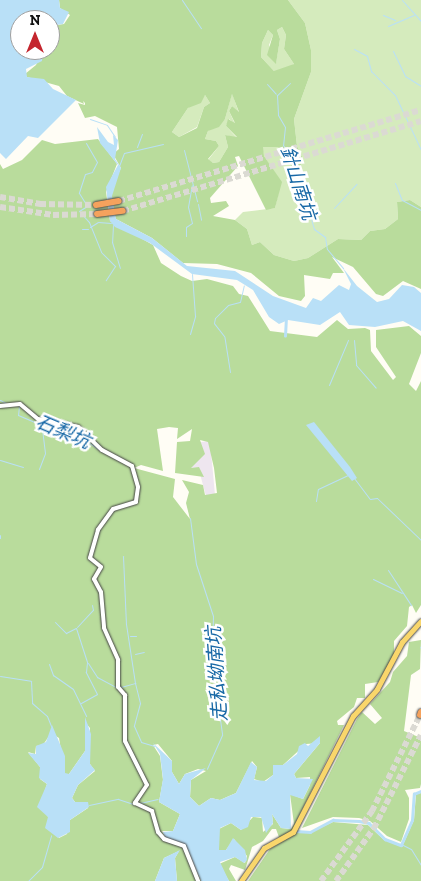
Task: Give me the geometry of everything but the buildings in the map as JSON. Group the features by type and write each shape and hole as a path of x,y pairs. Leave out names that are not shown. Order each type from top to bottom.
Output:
{"highway":[{"path":"96,205 119,201"},
{"path":"96,214 123,211"}],"main road":[{"path":"241,881 261,850 294,829 353,716 377,689 402,642 421,621"}],"street":[{"path":"0,407 20,404 38,419 77,426 102,450 132,466 138,487 136,502 113,509 98,530 90,557 101,567 94,579 101,592 104,628 118,660 118,687 125,696 125,743 147,785 135,802 152,811 158,832 164,839 183,845 198,881"}],"shaded area":[{"path":"210,441 215,495 206,496 200,474 189,469 200,454 201,442"}],"green space":[{"path":"59,0 288,0 305,23 311,50 311,72 294,119 297,146 303,159 297,175 278,147 263,147 264,156 282,182 275,208 266,210 239,156 235,157 238,166 210,198 211,203 226,201 229,206 213,216 235,220 247,229 252,245 260,242 274,255 294,261 308,258 338,239 361,240 370,231 385,229 398,219 397,202 410,200 421,207 421,289 403,281 383,296 376,294 353,267 332,257 344,273 333,273 330,279 304,275 305,296 301,301 279,296 251,273 217,264 183,263 152,238 116,219 111,202 113,184 121,168 113,154 119,149 117,127 95,116 85,118 78,103 85,105 83,101 84,104 67,96 59,86 27,77 25,74 36,65 38,60 60,60 60,25 64,24 70,15 60,8","holes":["282,27 286,35 284,49 294,64 274,71 261,57 262,43 268,30 273,35 267,55 276,64 280,39 277,30","232,94 239,112 232,106 229,111 235,123 228,119 226,126 237,137 225,135 228,147 219,162 213,163 208,159 219,146 216,141 205,139 208,131 219,127 225,119","205,95 210,103 204,107 197,128 179,137 172,132 188,108 201,103"]},
{"path":"288,0 421,0 421,207 410,200 397,202 398,219 385,229 370,231 361,240 338,239 308,258 294,261 274,255 260,242 252,245 247,229 235,220 243,212 275,208 281,182 264,156 262,147 278,147 297,175 303,159 297,146 294,119 311,72 311,50 305,23"},
{"path":"282,27 286,35 284,49 294,64 284,71 274,71 261,57 262,43 268,30 273,35 269,45 276,63 280,39 277,30"},
{"path":"232,93 239,113 232,106 229,111 235,124 229,119 226,126 237,138 225,135 228,147 219,162 213,163 208,160 219,146 216,141 205,139 208,131 225,119"},
{"path":"205,95 210,103 204,107 197,127 179,137 172,132 188,108"},
{"path":"98,139 117,164 106,192 110,221 153,245 161,263 181,276 192,281 207,279 233,286 239,294 248,296 270,331 317,337 337,320 348,329 365,328 370,330 371,351 393,380 396,377 376,347 376,330 409,326 421,336 421,353 409,384 416,391 421,381 421,605 416,613 412,605 409,607 407,626 394,641 394,655 378,682 365,684 365,698 357,698 354,707 337,721 338,725 344,725 292,830 280,840 276,829 272,829 263,841 252,847 245,870 231,865 229,869 236,881 229,881 219,864 235,857 245,863 247,856 234,839 226,850 219,850 219,829 231,823 241,830 253,817 262,818 263,832 273,824 272,814 281,828 291,829 294,824 290,794 303,799 310,785 310,777 296,778 294,774 320,743 306,744 283,765 274,765 273,775 263,782 254,779 257,767 252,761 236,793 220,800 211,798 199,806 190,797 191,780 206,771 198,769 185,774 179,784 172,772 172,761 158,744 153,745 160,756 163,780 159,802 180,814 173,831 162,831 166,839 187,848 190,865 194,866 201,881 177,881 175,858 179,851 164,858 155,881 0,881 0,164 3,169 22,160 42,140 55,144","holes":["178,428 177,439 192,429 190,441 177,442 175,473 204,477 199,467 191,468 205,454 200,440 208,442 214,468 217,493 205,495 203,485 182,480 189,492 186,503 190,519 173,497 175,479 134,468 141,465 163,471 157,429","85,722 90,728 90,764 95,771 78,785 72,798 75,802 88,802 88,808 70,820 67,834 59,838 46,813 39,808 47,784 40,779 40,767 28,752 35,754 36,746 43,745 51,733 59,738 65,774 69,774 85,751"]},
{"path":"421,640 420,669 411,675 404,731 421,738 421,784 420,788 405,790 409,798 409,819 401,842 387,836 370,821 359,818 333,817 302,828 357,719 362,712 375,724 382,718 370,704 390,682 393,672 407,656 409,642"},
{"path":"421,793 421,881 248,881 270,849 298,832 310,833 333,822 368,825 384,840 402,847 414,820 416,794"}],"water":[{"path":"0,0 59,0 60,8 69,12 63,24 60,24 60,10 10,10 10,60 42,60 26,69 27,77 44,79 53,89 76,100 38,138 28,136 6,159 0,153"},
{"path":"97,127 108,142 114,145 113,135 118,140 115,159 121,168 112,196 116,219 152,238 187,266 235,271 273,296 306,308 313,298 321,301 339,285 349,290 351,284 343,268 357,286 377,302 389,299 402,285 414,287 421,293 421,331 403,321 375,327 349,325 340,312 320,325 288,320 279,324 269,317 253,290 237,280 192,274 150,243 115,227 110,221 106,187 118,165 100,143"},
{"path":"314,422 357,478 352,481 306,425"},
{"path":"85,717 91,734 90,764 95,770 78,785 72,798 75,802 88,802 89,807 70,820 70,832 58,838 45,828 48,817 37,807 47,784 39,778 40,767 28,753 36,754 36,746 46,742 52,725 65,756 65,773 69,774 85,751"},
{"path":"320,736 320,743 294,774 296,778 313,779 303,799 290,795 291,829 281,828 272,814 273,823 266,833 261,817 251,817 248,827 241,830 231,823 220,828 219,850 226,850 233,838 245,850 247,860 244,863 235,857 220,862 229,881 201,881 187,848 166,840 163,832 173,831 180,814 159,802 163,779 160,754 153,743 172,761 172,772 179,784 185,774 206,768 191,780 190,797 199,806 211,798 220,800 236,793 251,762 257,767 254,780 266,781 273,775 273,765 283,765 297,754 299,746 305,743 308,746"},
{"path":"180,850 175,858 177,881 155,881 164,858"}],"waterway":[{"path":"182,0 201,28"},
{"path":"402,0 421,21"},
{"path":"383,15 395,20"},
{"path":"388,26 414,15"},
{"path":"354,49 367,56 371,71 395,95 421,150"},
{"path":"393,51 405,76 421,86"},
{"name":"針山南坑","path":"290,83 277,95 278,115 285,127 283,145 295,162 314,229 325,237 327,249 343,268"},
{"path":"267,84 276,94"},
{"path":"90,119 107,125 115,137"},
{"path":"137,147 142,134"},
{"path":"86,143 97,162 92,172 85,174 79,193 87,206 79,211 89,222 101,252 115,266 106,280"},
{"path":"119,166 124,153 163,144"},
{"path":"184,150 197,201"},
{"path":"395,183 402,200 421,210"},
{"path":"334,208 356,184"},
{"path":"186,236 186,227 192,223 188,207 192,185"},
{"path":"198,204 201,220"},
{"path":"90,227 98,222 111,223"},
{"path":"113,225 112,242 120,268"},
{"path":"82,229 88,229"},
{"path":"190,334 195,316 192,274"},
{"path":"230,372 224,336 214,323 215,318 228,305 240,302 244,285"},
{"path":"285,336 286,318"},
{"path":"329,385 348,340"},
{"path":"354,340 356,365 376,388"},
{"path":"0,400 6,403"},
{"name":"石梨坑","path":"19,406 18,415 58,432 79,436 101,451"},
{"path":"39,469 45,453 42,427"},
{"path":"0,460 23,467"},
{"path":"316,501 318,489 348,475"},
{"path":"354,478 370,499 377,498 421,540"},
{"name":"走私坳南坑","path":"190,518 196,564 213,616 212,656 220,679 218,705 222,735 207,769"},
{"path":"123,556 126,624 135,683"},
{"path":"388,570 411,605"},
{"path":"373,579 402,593"},
{"path":"77,627 93,610 92,605"},
{"path":"55,622 66,633 76,628 87,662"},
{"path":"130,636 136,636"},
{"path":"135,654 144,652"},
{"path":"81,703 97,694 86,672 87,662"},
{"path":"88,663 97,677 116,687"},
{"path":"49,664 53,675 73,689 86,716"},
{"path":"0,676 31,681 32,703 47,716 51,726"},
{"path":"121,687 135,683 140,703 134,726 141,742 154,746"},
{"path":"296,831 310,832 333,820 359,821 369,823 385,839 401,845 412,820 414,794 421,791"},
{"path":"89,805 118,799 133,804"},
{"path":"140,803 158,799"},
{"path":"28,881 42,867 51,835"},
{"path":"401,844 411,849 421,865"}],"tunnel":[{"path":"119,201 421,110"},
{"path":"123,211 421,121"},
{"path":"0,197 40,204 96,205"},
{"path":"0,207 53,215 97,214"},
{"path":"321,881 372,811 420,715"},
{"path":"336,881 374,828 421,735"}]}
